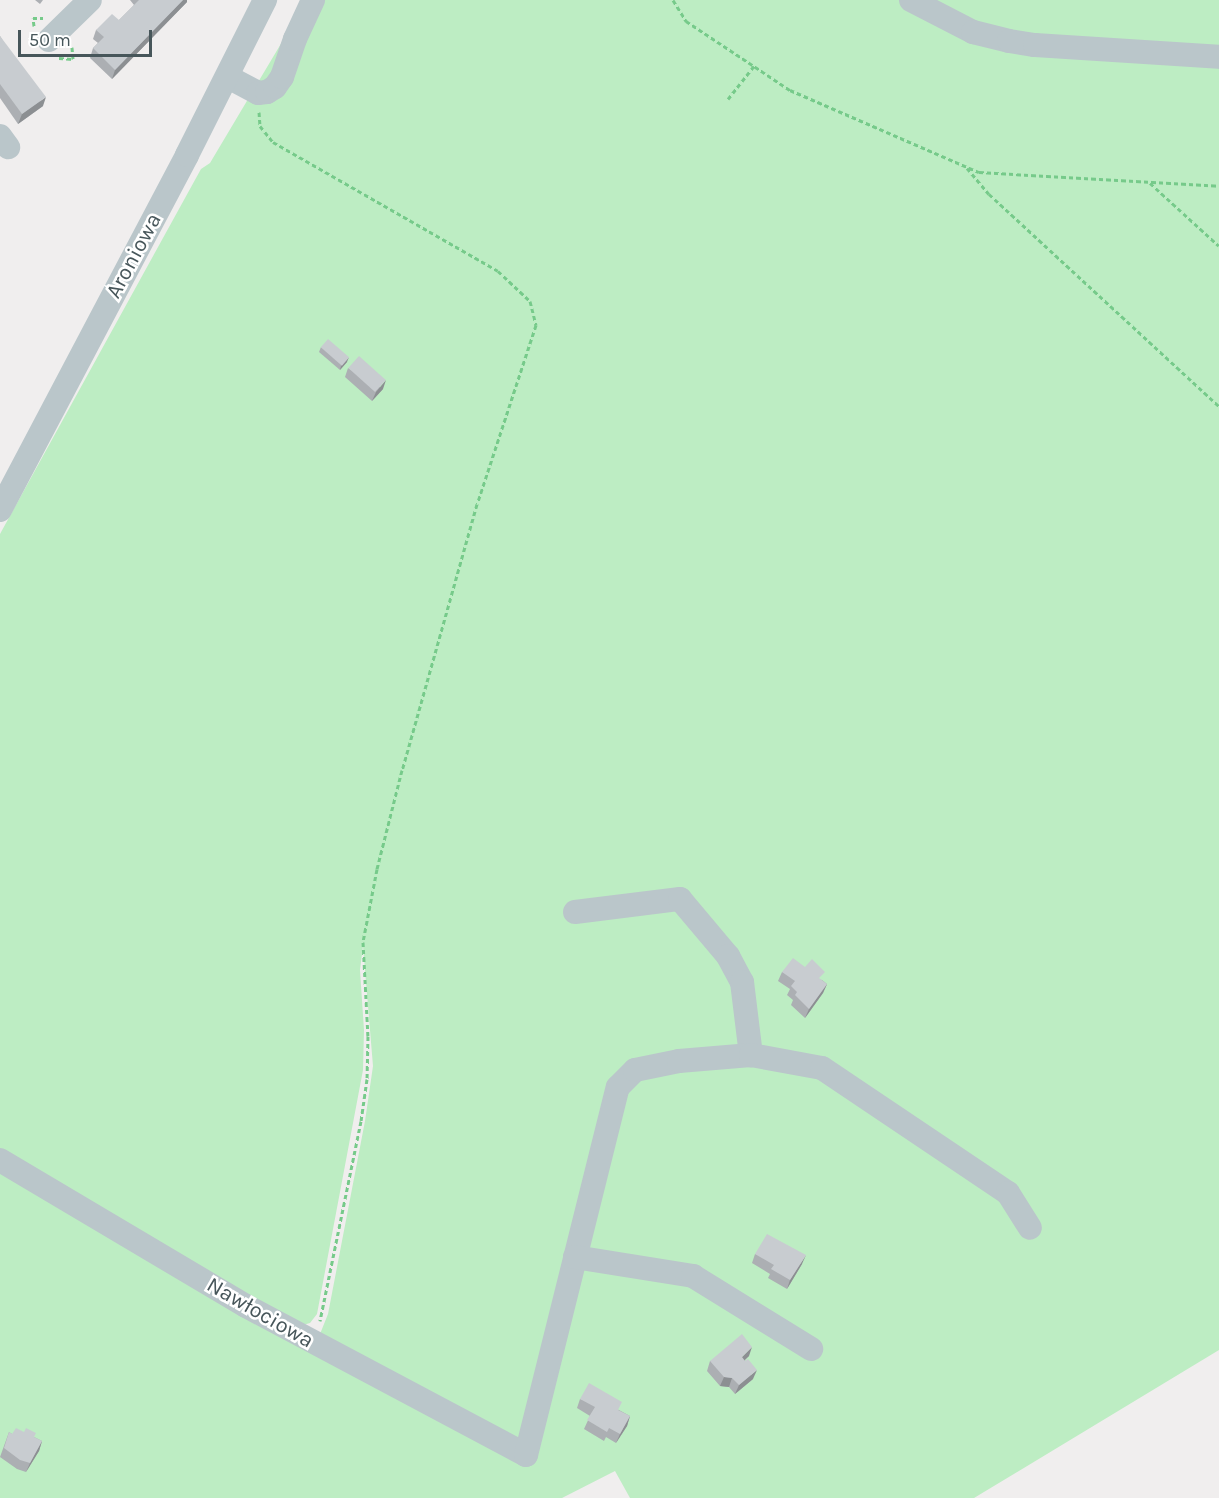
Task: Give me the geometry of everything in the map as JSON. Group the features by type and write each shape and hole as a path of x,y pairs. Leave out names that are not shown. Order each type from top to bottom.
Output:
{"street":[{"path":"49,40 90,0"},
{"name":"Aroniowa","path":"0,510 228,77 265,0"},
{"path":"228,77 258,93 267,92 282,77 295,39 313,0"},
{"path":"911,0 973,32 1017,42 1219,57"},
{"path":"575,912 680,899 728,956 742,982 750,1055"},
{"path":"811,1349 693,1276 575,1257 618,1087 635,1070 679,1061 750,1055 822,1068 1008,1193 1030,1228"},
{"name":"Nawłociowa","path":"0,1160 307,1340 526,1455 575,1257"}],"path":[{"path":"673,0 686,21 790,90 980,172 1219,186"},
{"path":"728,99 754,66"},
{"path":"258,93 260,126 273,142 498,271 530,301 536,325 477,504 402,770 377,869 363,942 369,1055 361,1121 323,1312 316,1329 307,1340"},
{"path":"966,167 989,194 1219,406"},
{"path":"1149,182 1219,246"}],"green space":[{"path":"307,0 1219,0 1219,1350 974,1498 630,1498 615,1471 562,1498 0,1498 0,1170 186,1279 306,1344 508,1446 318,1339 328,1314 365,1121 373,1066 363,946 360,970 364,1030 363,1070 317,1314 310,1323 296,1327 186,1264 0,1151 0,534 201,169 210,163"}],"building":[{"path":"139,0 183,0 115,70 93,48 104,37 96,30 112,14 119,20"},
{"path":"0,36 46,97 22,114 0,84"},
{"path":"328,339 349,357 342,366 321,347"},
{"path":"359,356 386,380 375,392 348,368"},
{"path":"793,958 805,967 812,959 825,972 819,978 827,984 809,1009 795,995 797,992 791,986 795,981 782,972"},
{"path":"767,1234 806,1255 790,1280 771,1269 774,1265 755,1254"},
{"path":"742,1334 752,1347 742,1357 745,1361 748,1359 757,1370 739,1385 732,1378 724,1377 710,1361"},
{"path":"589,1383 622,1402 618,1410 630,1416 620,1434 609,1428 607,1432 587,1420 595,1407 580,1399"},
{"path":"16,1428 24,1432 26,1428 36,1433 34,1437 42,1441 30,1463 20,1460 4,1448 9,1432 12,1434"}]}
